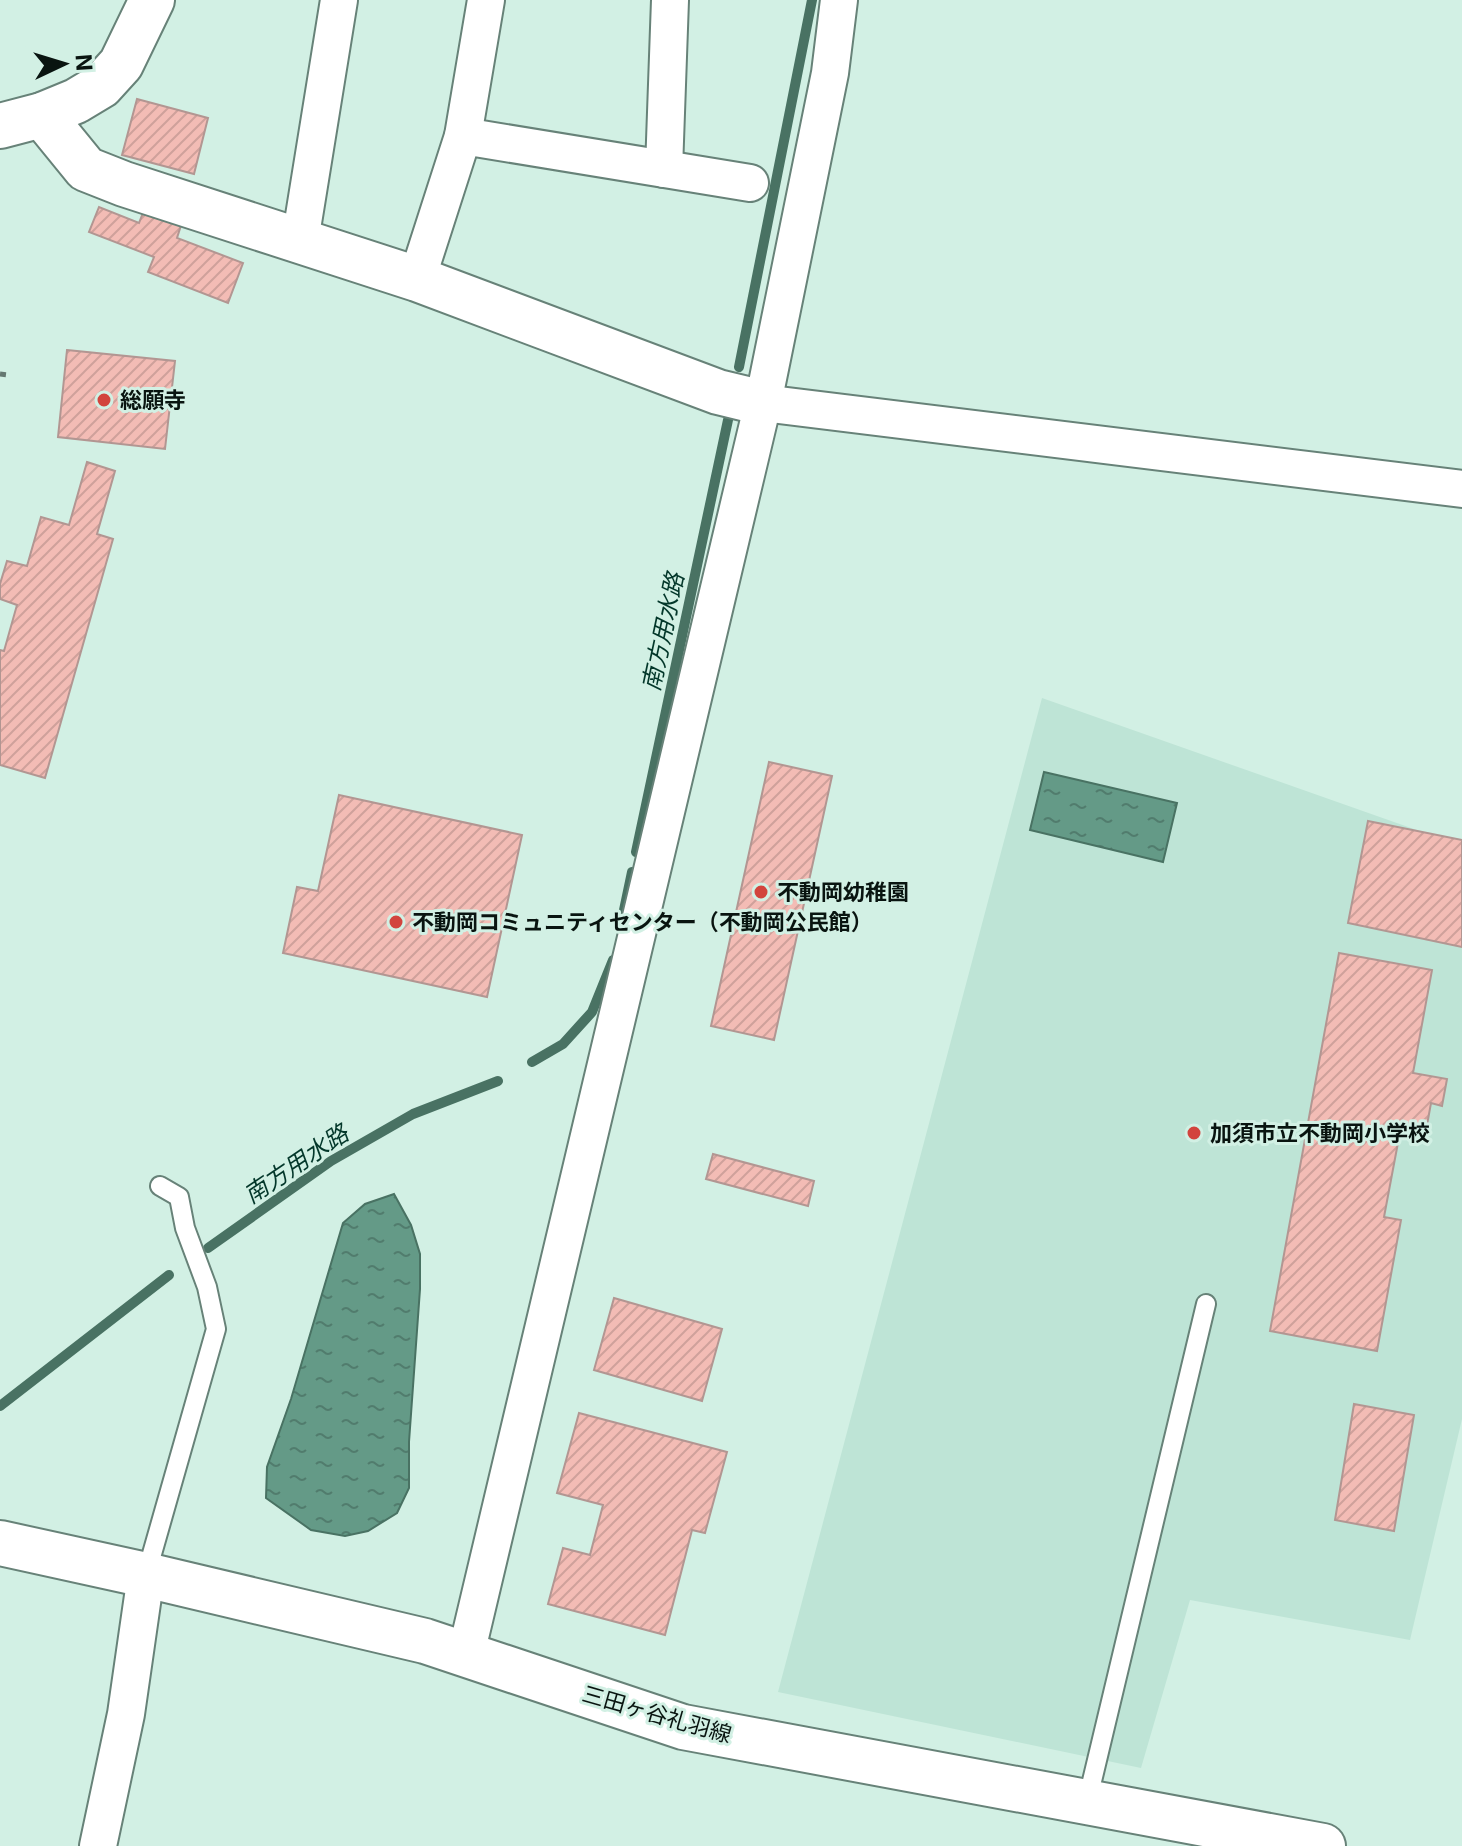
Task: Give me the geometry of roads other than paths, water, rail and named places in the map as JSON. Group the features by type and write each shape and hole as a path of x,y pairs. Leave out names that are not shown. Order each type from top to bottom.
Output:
{"main road":[{"path":"0,126 42,115 76,101 101,86 121,64 152,0"},
{"path":"42,115 86,169 417,279 741,398"},
{"name":"三田ヶ谷礼羽線","path":"0,1543 425,1641 683,1727 1323,1846"}],"street":[{"path":"300,241 339,0"},
{"path":"417,279 463,136 486,0"},
{"path":"664,169 670,0"},
{"path":"466,1654 741,398 830,73 839,0"},
{"path":"463,136 750,183"},
{"path":"741,398 1462,489"},
{"path":"98,1846 126,1714 146,1575"}],"lane":[{"path":"146,1575 216,1329 207,1287 185,1228 179,1197 160,1186"},
{"path":"1087,1802 1206,1304"}],"water":[{"path":"1044,772 1177,803 1163,862 1030,830"},
{"path":"394,1194 411,1225 420,1254 409,1488 397,1513 368,1531 345,1536 311,1530 266,1498 267,1467 291,1399 343,1223 365,1204"}],"waterway":[{"name":"南方用水路","path":"739,367 812,0"},
{"name":"南方用水路","path":"636,852 728,420"},
{"name":"南方用水路","path":"620,929 632,872"},
{"name":"南方用水路","path":"532,1062 563,1044 592,1012 613,960"},
{"name":"南方用水路","path":"208,1248 331,1161 413,1114 498,1081"},
{"name":"南方用水路","path":"0,1406 169,1275"}],"place":[{"name":"総願寺","path":"104,400"},
{"name":"不動岡幼稚園","path":"761,892"},
{"name":"不動岡コミュニティセンター（不動岡公民館）","path":"396,922"},
{"name":"加須市立不動岡小学校","path":"1194,1133"}]}
